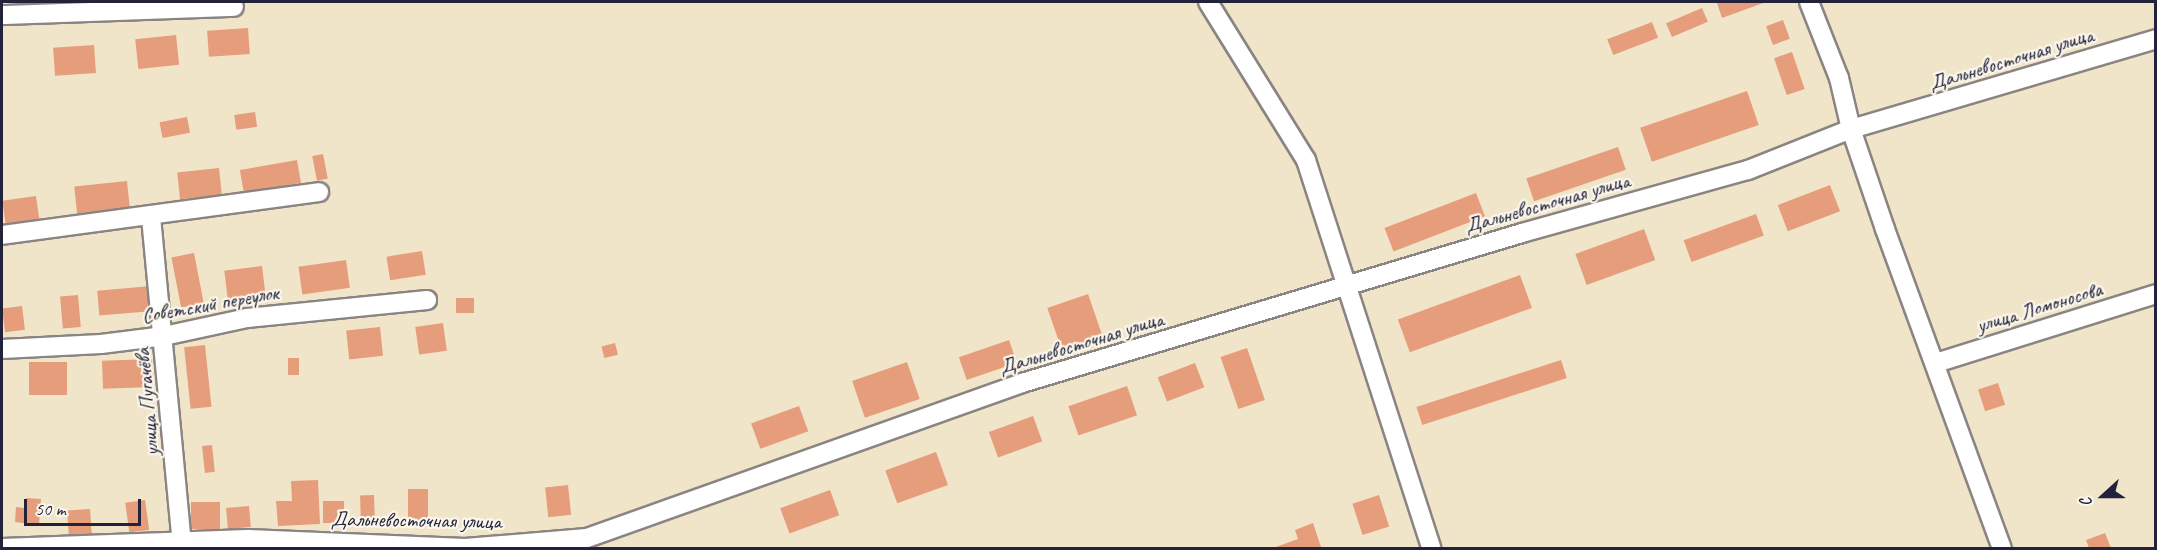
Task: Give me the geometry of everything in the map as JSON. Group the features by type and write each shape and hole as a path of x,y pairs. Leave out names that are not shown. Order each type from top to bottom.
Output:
{"street":[{"path":"1208,2 1306,160 1430,548"},
{"path":"1809,2 1839,78 1851,129 2002,549"},
{"path":"2,15 81,7 234,7"},
{"name":"Дальневосточная улица","path":"2,548 182,545 248,539 465,548 587,538 1022,383 1748,170 1851,129 2156,39"},
{"path":"2,235 151,217 319,192"},
{"name":"улица Пугачёва","path":"151,217 182,545"},
{"name":"улица Ломоносова","path":"1936,363 2156,294"},
{"name":"Советский переулок","path":"2,349 164,336 247,318 427,300"}],"building":[{"path":"1766,2 1722,18 1717,3"},
{"path":"1702,8 1708,22 1672,37 1666,23"},
{"path":"1783,20 1790,39 1773,45 1766,26"},
{"path":"1652,22 1658,38 1613,55 1607,39"},
{"path":"248,28 250,54 209,57 207,31"},
{"path":"176,35 179,65 138,69 135,39"},
{"path":"94,45 96,73 55,76 53,48"},
{"path":"1792,52 1805,89 1787,95 1774,58"},
{"path":"1747,91 1759,125 1652,162 1640,128"},
{"path":"255,112 257,127 236,130 234,115"},
{"path":"187,117 190,133 163,138 160,122"},
{"path":"1618,147 1626,170 1534,201 1526,179"},
{"path":"323,154 328,179 317,181 312,156"},
{"path":"297,160 301,183 244,193 240,170"},
{"path":"219,168 222,195 180,199 177,172"},
{"path":"127,181 130,208 77,213 74,187"},
{"path":"1830,185 1840,211 1788,231 1778,205"},
{"path":"1476,193 1485,216 1393,251 1385,228"},
{"path":"36,196 40,223 6,227 2,201"},
{"path":"1756,214 1764,236 1692,262 1684,240"},
{"path":"1644,229 1655,260 1587,285 1575,254"},
{"path":"422,251 426,275 390,280 386,257"},
{"path":"194,253 204,303 181,307 171,257"},
{"path":"346,260 350,288 302,294 298,267"},
{"path":"262,266 266,297 228,301 224,271"},
{"path":"1520,275 1532,308 1410,352 1398,319"},
{"path":"151,286 153,311 99,316 97,291"},
{"path":"1088,294 1103,337 1062,351 1047,308"},
{"path":"78,295 81,327 63,328 60,297"},
{"path":"456,298 474,298 474,313 456,313"},
{"path":"22,306 25,330 5,332 2,308"},
{"path":"443,323 447,351 419,355 415,327"},
{"path":"380,327 383,356 349,359 346,331"},
{"path":"1009,340 1017,363 967,380 959,357"},
{"path":"615,343 618,355 604,358 601,346"},
{"path":"205,345 211,407 191,409 184,347"},
{"path":"1247,348 1265,400 1238,409 1221,357"},
{"path":"288,358 299,358 299,375 288,375"},
{"path":"152,359 153,387 103,389 102,361"},
{"path":"1561,360 1567,378 1422,425 1416,407"},
{"path":"29,362 67,362 67,395 29,395"},
{"path":"907,362 920,399 865,418 852,381"},
{"path":"1195,363 1204,387 1167,402 1158,377"},
{"path":"1998,383 2005,405 1985,411 1978,389"},
{"path":"1127,386 1137,415 1078,435 1068,406"},
{"path":"799,406 808,431 760,449 751,423"},
{"path":"1033,416 1042,441 998,457 989,432"},
{"path":"212,445 215,472 205,473 202,446"},
{"path":"936,452 948,485 897,503 885,470"},
{"path":"318,480 320,524 278,526 276,501 292,501 291,481"},
{"path":"568,485 571,515 548,517 545,487"},
{"path":"408,489 428,489 428,523 408,523"},
{"path":"830,490 839,515 789,533 780,508"},
{"path":"360,495 374,495 375,524 361,524"},
{"path":"1379,495 1389,526 1363,535 1352,504"},
{"path":"26,498 41,499 39,525 15,522 16,507 25,508"},
{"path":"145,500 149,530 129,532 125,503"},
{"path":"323,501 344,501 344,523 323,523"},
{"path":"191,502 220,502 220,529 191,529"},
{"path":"249,506 251,527 228,529 226,508"},
{"path":"90,509 92,537 69,539 67,511"},
{"path":"1313,523 1321,547 1273,548 1298,539 1295,530"},
{"path":"2105,533 2111,548 2089,548 2086,540"}]}
